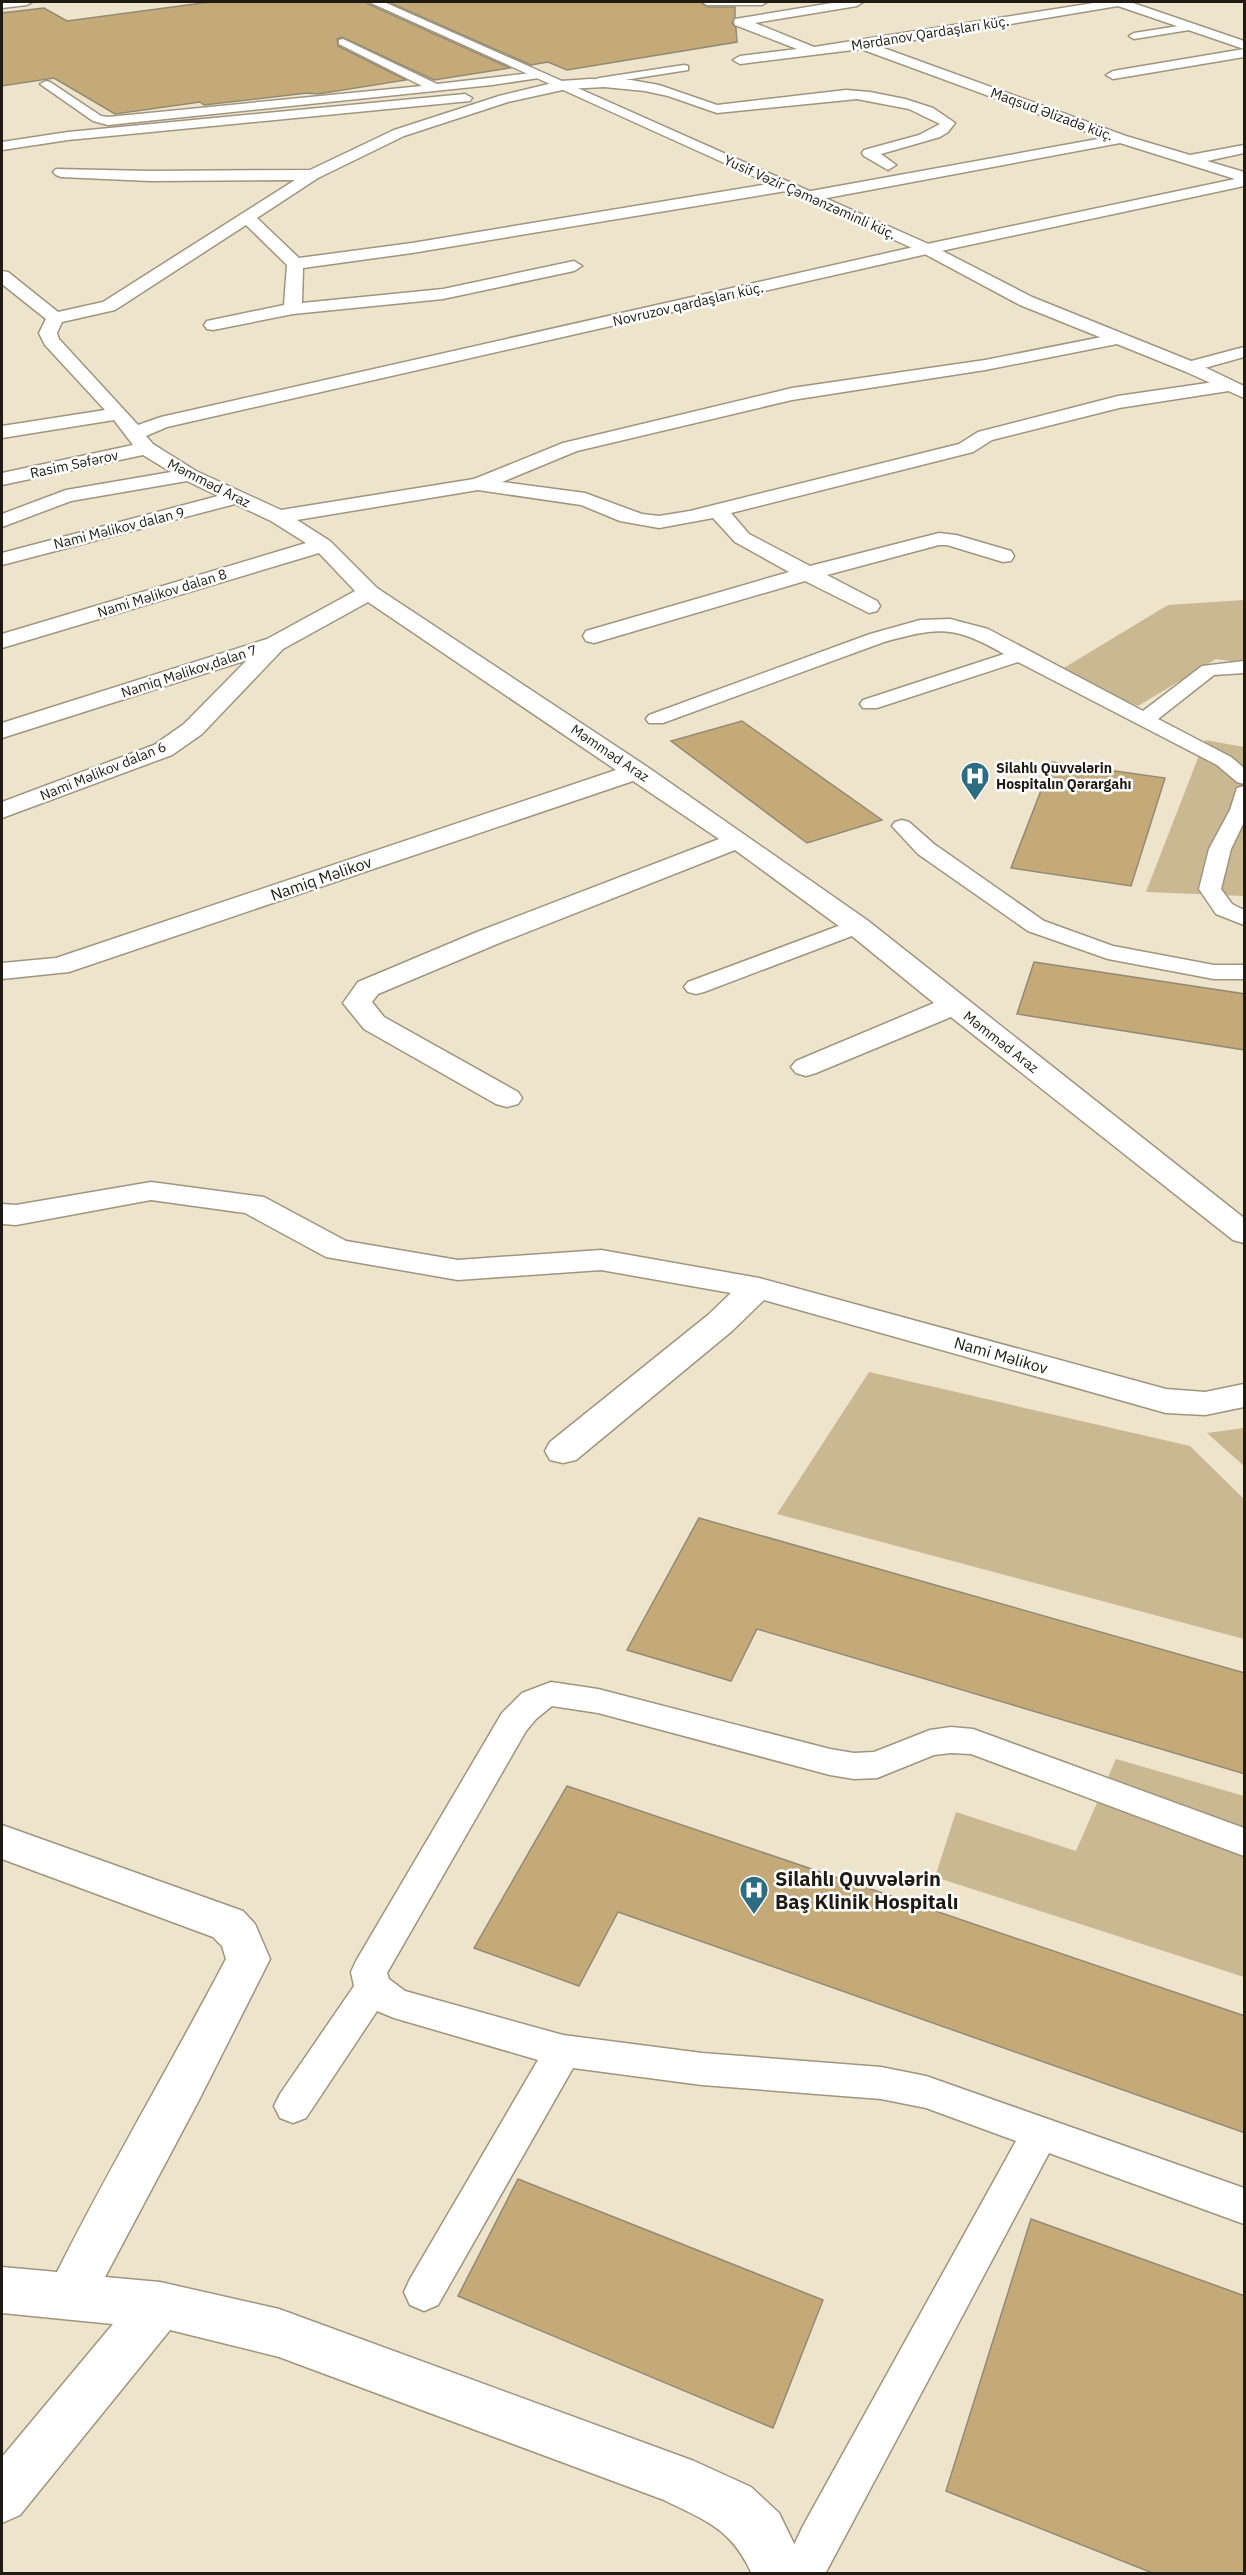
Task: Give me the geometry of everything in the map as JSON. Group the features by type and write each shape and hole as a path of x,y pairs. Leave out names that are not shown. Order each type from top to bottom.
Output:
{"street":[{"name":"Yusif Vəzir Çəmənzəminli küç.","path":"375,2 812,196 927,249 1026,301 1190,367 1236,389"},
{"path":"814,51 740,22 857,2"},
{"path":"1120,2 1245,45"},
{"name":"Mərdanov Qardaşları küç.","path":"740,60 862,45 1097,3 1120,2"},
{"name":"Maqsud Əlizadə küç.","path":"862,45 1120,139 1245,177"},
{"path":"1113,75 1245,53"},
{"path":"2,276 56,318 109,306 313,175 399,133 520,95 599,81 674,94 702,106 717,109 846,94 867,95 895,100 931,112 948,123 943,130 869,153 888,165"},
{"path":"2,146 68,136 318,111 468,97 520,95"},
{"path":"812,196 1120,139"},
{"path":"1190,160 1245,148"},
{"path":"61,172 150,176 313,175"},
{"name":"Novruzov qardaşları küç.","path":"133,432 172,420 927,249 1245,182"},
{"path":"295,264 423,246 786,186"},
{"path":"246,217 263,230 295,264 293,309"},
{"path":"213,325 293,309 443,294 574,266"},
{"name":"Məmməd Araz","path":"56,318 48,333 51,341 133,432 189,475 278,517 323,546 369,593 738,840 857,926 1245,1233"},
{"path":"278,517 479,484 570,447 792,394 985,365 1117,339"},
{"path":"1190,367 1245,351"},
{"path":"479,484 585,499 627,517 659,522 717,510 966,448 985,436 1118,402 1236,389"},
{"path":"2,432 133,432"},
{"name":"Rasim Səfərov","path":"2,479 133,432"},
{"path":"2,521 66,496 189,475"},
{"name":"Nami Məlikov dalan 9","path":"2,559 236,498"},
{"path":"717,510 742,538 869,606"},
{"path":"594,636 808,573 939,539 949,538 1003,556"},
{"name":"Nami Məlikov dalan 8","path":"2,641 323,546"},
{"name":"Namiq Məlikov,dalan 7","path":"2,731 275,644 369,593"},
{"name":"Nami Məlikov dalan 6","path":"2,811 163,750 193,729 275,644"},
{"name":"Namiq Məlikov","path":"2,971 59,966 637,771"},
{"path":"507,1098 374,1023 357,1003 368,987 738,840"},
{"path":"806,1067 954,1005"},
{"name":"Nami Məlikov","path":"2,1214 16,1215 151,1191 253,1204 337,1250 458,1270 601,1260 759,1288 1166,1401 1186,1404 1218,1404 1245,1396"},
{"path":"563,1451 759,1288"},
{"path":"2,1842 228,1924 240,1937 248,1959 183,2086 104,2228 71,2295"},
{"path":"2,2290 160,2305 279,2333 676,2479 732,2506 760,2532 791,2572"},
{"path":"2,2497 160,2305"}],"lane":[{"path":"2,5 27,2"},
{"path":"707,2 762,2"},
{"path":"1134,36 1191,27"},
{"path":"343,42 436,87"},
{"path":"599,81 684,68"},
{"path":"46,84 97,119 108,121 539,75"},
{"path":"656,719 801,665 920,626 950,626 981,633 1143,721 1224,761 1245,778"},
{"path":"870,704 1019,655"},
{"path":"1143,721 1209,670 1245,667"},
{"path":"1245,792 1240,810 1220,849 1210,889 1224,909 1245,918"},
{"path":"902,826 926,849 1036,926 1108,952 1214,972 1245,972"},
{"path":"696,987 857,926"},
{"path":"1245,1842 973,1742 951,1740 930,1743 877,1765 854,1766 830,1762 598,1701 564,1694 546,1694 531,1701 514,1722 369,1972 373,1988 394,2003 563,2051 702,2069 881,2083 926,2092 1245,2206"},
{"path":"293,2106 373,1988"},
{"path":"423,2292 563,2051"},
{"path":"791,2572 818,2541 1041,2132"}],"shaded area":[{"path":"1244,600 1244,663 1216,659 1138,706 1057,672 1168,605"},
{"path":"1205,740 1244,747 1244,896 1146,892"},
{"path":"869,1372 1190,1446 1244,1499 1244,1639 777,1514"},
{"path":"1244,1428 1244,1466 1207,1433"},
{"path":"1116,1759 1244,1796 1244,1977 935,1877 956,1812 1076,1851"}],"building":[{"path":"210,2 367,2 510,68 434,80 342,37 337,39 338,46 406,80 318,94 307,93 204,105 200,102 115,114 54,78 2,86 2,13 44,8 67,21"},
{"path":"388,2 700,2 707,7 735,7 735,17 732,23 736,28 737,42 567,70 548,62 531,65"},
{"path":"742,721 882,820 807,843 671,741"},
{"path":"1052,762 1165,778 1131,886 1011,868"},
{"path":"1034,962 1245,994 1245,1050 1017,1014"},
{"path":"699,1518 1245,1673 1245,1774 757,1629 731,1681 627,1650"},
{"path":"567,1786 1245,2016 1245,2133 618,1912 579,1986 474,1948"},
{"path":"518,2179 823,2300 773,2428 458,2296"},
{"path":"1031,2219 1245,2296 1245,2574 1155,2574 946,2491"}],"place":[{"name":"Silahlı Quvvələrin Hospitalın Qərargahı","path":"975,802"},
{"name":"Silahlı Quvvələrin Baş Klinik Hospitalı","path":"754,1916"}]}
